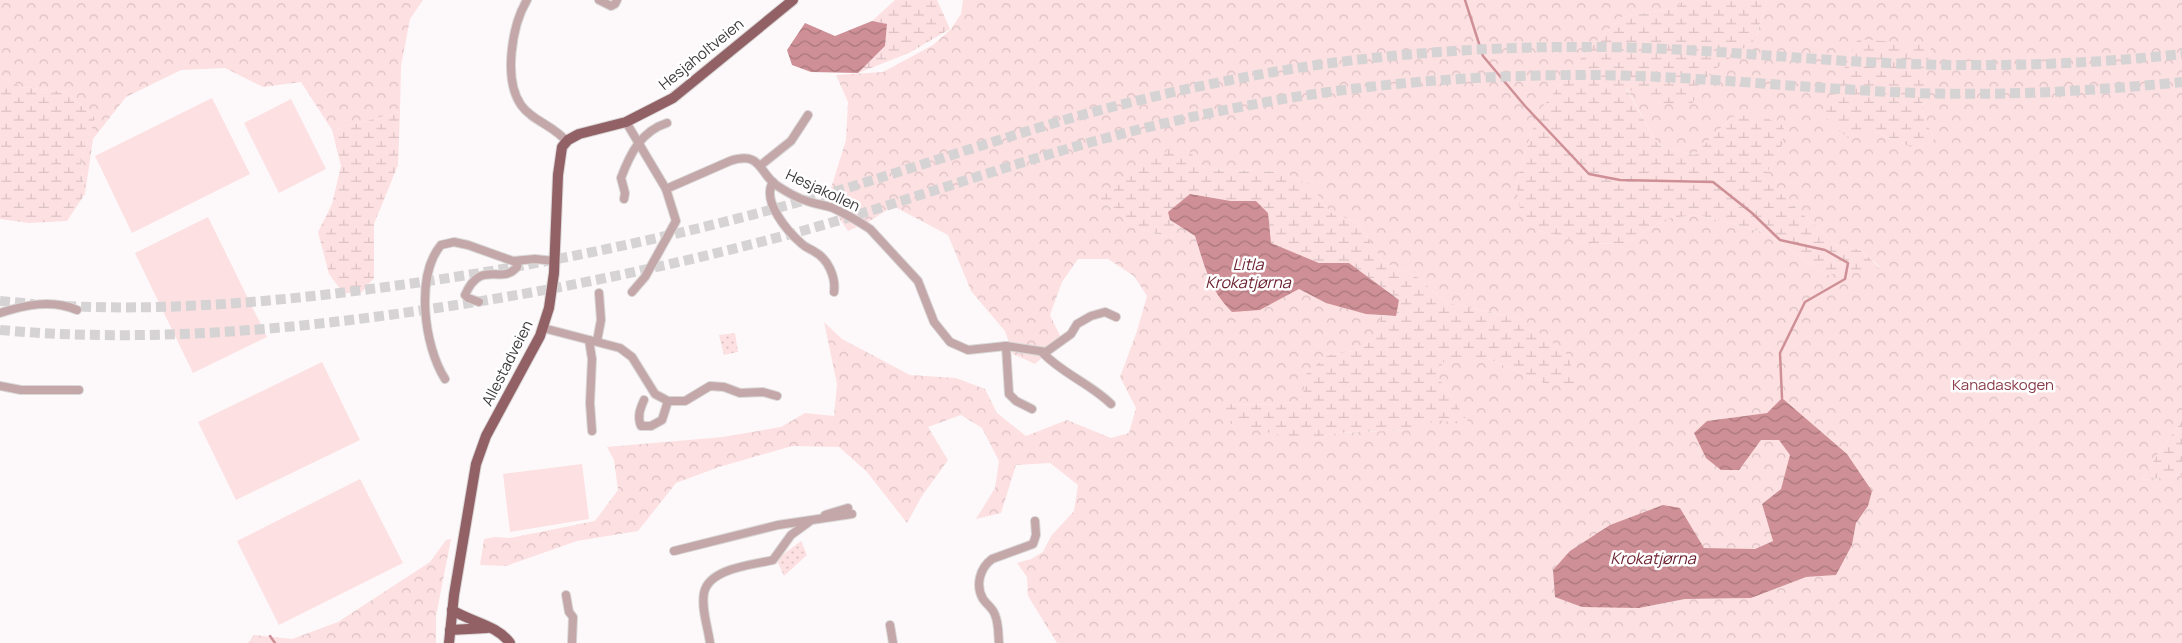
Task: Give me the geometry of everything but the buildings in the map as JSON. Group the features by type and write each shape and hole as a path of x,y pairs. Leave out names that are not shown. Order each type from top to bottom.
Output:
{"main road":[{"name":"Hesjaholtveien","path":"566,142 579,134 626,122 673,98 793,0"},
{"name":"Allestadveien","path":"452,610 474,470 486,436 543,328 552,291 558,166 561,150 566,142"},
{"path":"449,643 452,610 467,619 493,628 504,635 510,643"},
{"path":"450,630 493,628"}],"street":[{"path":"526,0 516,20 514,33 512,78 515,92 522,105 556,131 566,142"},
{"path":"599,0 613,6 617,0"},
{"name":"Hesjakollen","path":"808,115 791,141 761,165 773,182 807,201 832,208 870,229 918,281 934,322 950,342 968,350 1006,346 1042,352 1050,360 1101,394 1111,404"},
{"path":"626,122 666,189 676,221 645,277 632,292"},
{"path":"624,199 625,193 621,178 638,143 652,129 667,124"},
{"path":"666,189 738,158 756,161 761,165"},
{"name":"Hesjakollen","path":"773,182 770,187 770,193 777,215 800,242 817,252 824,260 832,274 834,292"},
{"path":"446,379 435,355 425,305 425,285 433,254 441,245 454,242 518,261 535,259 554,261"},
{"path":"479,302 465,295 476,278 483,274 511,273 517,268 518,261"},
{"path":"592,431 590,403 592,359 593,340 601,320 599,293"},
{"path":"0,313 49,303 65,305 77,310"},
{"path":"1042,352 1060,343 1071,334 1077,324 1091,316 1105,312 1116,317"},
{"path":"543,328 620,348 628,353 643,372 655,394 668,401 685,401 710,386 724,387 740,393 763,392 777,396"},
{"path":"1006,346 1008,394 1016,401 1032,409"},
{"path":"0,386 21,390 78,390"},
{"path":"644,400 639,421 642,426 646,427 662,420 668,401"},
{"path":"674,551 778,526 809,522 850,511"},
{"path":"999,643 995,615 983,598 980,590 980,575 987,563 992,559 1033,544 1036,534 1035,520"},
{"path":"710,643 704,599 707,585 716,575 773,560 792,535 809,522"},
{"path":"566,595 569,612 573,617 572,643"},
{"path":"890,625 893,643"}],"green space":[{"path":"0,0 423,0 410,19 401,66 400,112 332,130 301,82 263,87 225,68 181,70 126,97 93,139 85,194 81,161 95,118 67,92 22,87 0,76"},
{"path":"895,0 937,0 950,29 909,53 858,73 885,46 887,24 872,21"},
{"name":"Kanadaskogen","path":"963,0 1683,0 1677,8 1622,17 1586,52 1537,114 1516,184 1539,231 1586,243 1623,244 1668,218 1699,215 1766,233 1826,275 1880,267 1861,250 1837,246 1764,178 1782,145 1732,117 1694,155 1658,145 1626,87 1662,104 1692,104 1709,74 1755,40 1767,0 2182,0 2182,421 2159,452 2142,480 2182,475 2182,643 1057,643 1028,596 1027,577 1017,563 1031,559 1043,552 1051,536 1074,511 1078,485 1050,463 1016,465 1001,513 976,519 995,488 999,461 982,428 961,415 928,427 948,460 922,496 907,523 867,472 839,447 792,446 719,467 676,483 638,531 577,541 506,566 480,565 484,539 495,537 510,538 595,521 618,490 614,460 607,447 723,437 781,427 805,413 834,416 837,384 824,322 842,339 910,375 956,378 985,389 997,413 1026,436 1067,420 1111,438 1129,433 1136,408 1120,377 1137,331 1147,296 1134,276 1108,259 1078,259 1062,282 1050,315 1062,340 1035,364 1013,354 1005,331 971,291 948,235 893,206 870,221 848,231 827,201 846,140 848,102 836,75 883,72 933,45 951,29 961,14","holes":["1931,45 1924,85 1922,112 1934,139 1915,149 1871,130","1186,148 1206,169 1282,172 1310,185 1330,212 1358,223 1383,262 1419,278 1445,302 1523,320 1546,384 1484,357 1447,357 1436,374 1470,425 1439,419 1408,430 1336,433 1315,439 1225,422 1225,404 1279,405 1303,399 1328,355 1360,350 1377,335 1383,315 1350,310 1299,289 1260,310 1209,281 1195,236 1176,224 1171,238 1139,229 1098,198","1782,398 1868,506 1856,523 1852,545 1836,575 1806,577 1751,598 1685,599 1639,608 1680,508 1704,548 1755,549 1773,541 1762,504 1781,489 1791,455 1779,440 1761,440 1739,469 1707,421 1767,413"]},
{"path":"1683,0 1767,0 1755,40 1709,74 1692,104 1662,104 1626,88 1658,145 1694,155 1732,117 1757,114 1784,126 1782,145 1764,178 1837,246 1861,250 1880,268 1826,275 1766,233 1699,215 1668,218 1623,244 1586,243 1539,231 1520,209 1516,184 1537,114 1586,52 1622,17 1677,8"},
{"path":"1858,39 1931,45 1924,85 1922,112 1934,139 1915,149 1871,130 1848,138 1823,115"},
{"path":"0,76 22,87 67,92 95,118 81,161 85,194 67,221 29,223 0,219"},
{"path":"212,98 250,174 132,233 95,156"},
{"path":"291,99 326,169 279,193 244,123"},
{"path":"400,112 398,165 374,224 374,278 361,293 343,293 329,274 318,232 332,204 341,166 332,130"},
{"path":"1186,148 1206,169 1282,172 1310,185 1330,212 1358,223 1383,262 1419,278 1445,302 1523,320 1568,355 1577,387 1546,384 1484,357 1447,357 1436,374 1471,426 1439,420 1408,430 1336,433 1315,439 1275,434 1224,422 1225,404 1279,405 1303,399 1305,375 1328,355 1360,350 1377,335 1381,316 1396,316 1349,263 1319,263 1271,243 1256,201 1231,201 1190,194 1170,220 1176,224 1171,238 1139,229 1098,198 1168,150"},
{"path":"208,217 267,337 193,373 135,253"},
{"path":"735,333 738,352 724,355 719,335"},
{"path":"322,362 360,440 236,500 198,422"},
{"path":"2182,421 2182,475 2142,480 2159,452"},
{"path":"582,464 589,519 510,532 503,474"},
{"path":"360,479 403,563 279,625 237,541"},
{"path":"451,539 436,616 436,643 248,643 254,635 292,639 338,622 430,562 446,540"},
{"path":"801,541 807,555 784,576 778,563 781,556"}],"water":[{"path":"872,21 887,24 885,46 858,73 811,72 792,65 787,50 805,23 835,36"},
{"name":"Litla Krokatjørna","path":"1190,194 1231,201 1256,201 1268,213 1271,243 1319,263 1349,263 1399,300 1396,316 1366,314 1326,303 1299,289 1260,310 1232,312 1213,286 1195,236 1170,220 1168,212"},
{"name":"Krokatjørna","path":"1782,398 1847,454 1872,491 1868,506 1856,523 1852,545 1836,575 1806,577 1751,598 1685,599 1639,608 1582,607 1555,597 1553,570 1570,551 1610,525 1663,505 1680,508 1704,548 1755,549 1773,541 1762,504 1781,489 1790,455 1779,440 1761,440 1739,470 1721,470 1706,458 1694,433 1707,421 1767,413"}],"waterway":[{"path":"1465,0 1483,56 1525,106 1589,174 1620,180 1713,182 1752,213 1780,240 1825,250 1848,263 1845,279 1805,302 1780,353 1782,398"},
{"path":"270,636 275,643"}],"tunnel":[{"path":"66,306 144,307 261,301 378,288 541,262 649,240 757,214 844,189 1044,126 1136,101 1252,76 1346,61 1455,51 1565,47 1640,48 1947,65 2081,62 2182,54"},
{"path":"0,330 55,334 111,335 222,332 277,328 388,315 534,292 713,254 802,231 1034,159 1152,126 1266,102 1366,87 1510,76 1583,75 1666,77 1916,93 1983,94 2049,92 2182,82"},
{"path":"0,301 34,304"}]}
